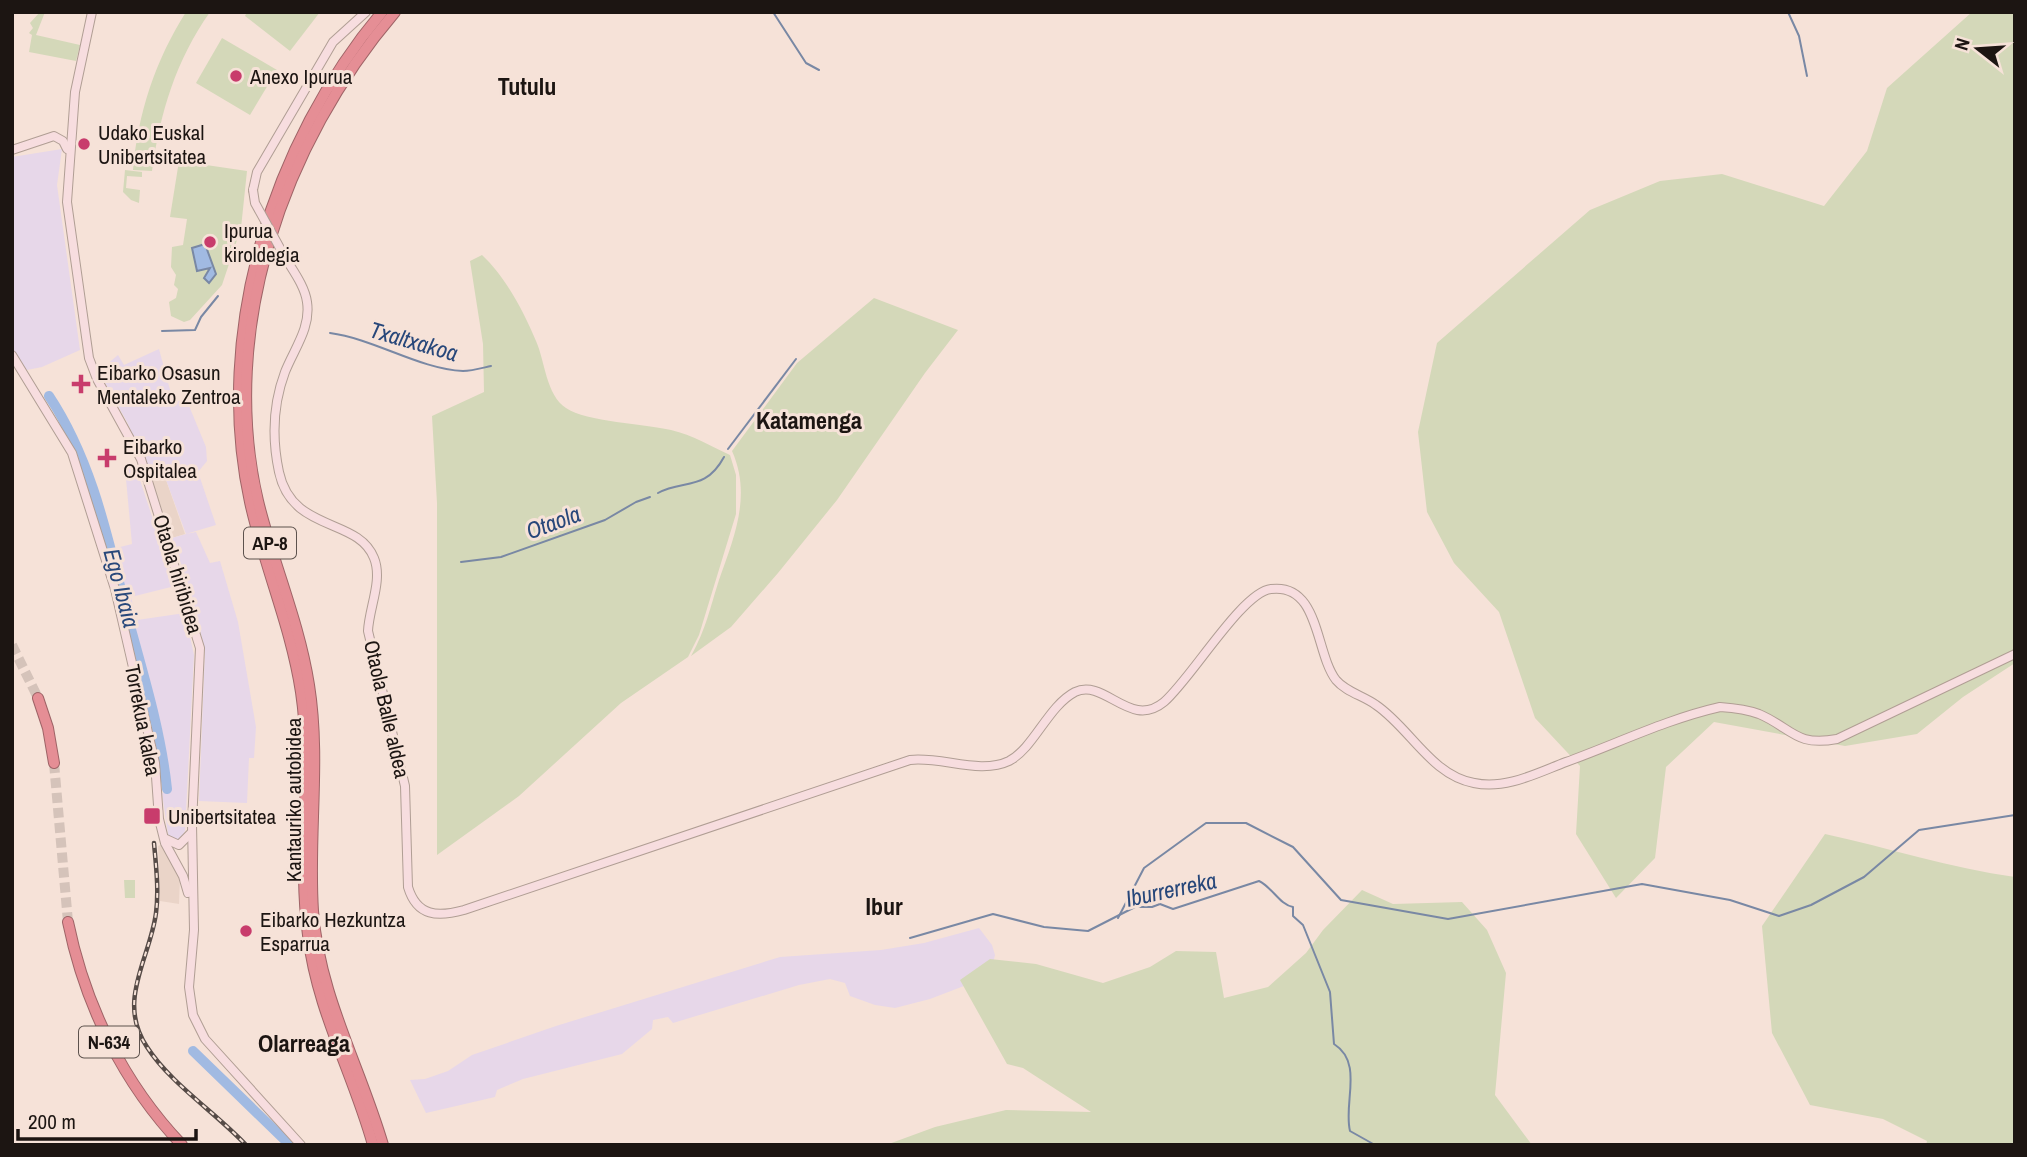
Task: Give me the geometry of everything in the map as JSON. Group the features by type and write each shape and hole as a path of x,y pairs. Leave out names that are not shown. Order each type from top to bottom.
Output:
{"highway":[{"name":"Kantauriko autobidea","path":"370,1120 318,992 307,934 304,880 306,748 300,689 289,637 250,501 242,453 238,388 246,305 273,208 310,122 367,39 382,12"},
{"name":"Kantauriko autobidea","path":"367,39 395,12"},
{"path":"38,698 48,728 54,763"},
{"name":"N-634","path":"68,922 83,982 113,1050 139,1092 182,1145"},
{"name":"AP-8","path":"370,1120 373,1145"},
{"name":"AP-8","path":"370,1120 383,1145"}],"main road":[{"name":"Otaola hiribidea","path":"92,12 71,121 67,202 89,358 97,379 141,459 200,648 192,832 190,999 205,1039 301,1145"},
{"name":"Otaola Balle aldea","path":"366,12 339,35 316,69 257,172 253,190 255,203 307,301 307,321 280,387 274,438 280,475 289,495 301,510 356,537 374,557 377,579 369,610 368,631 405,786 408,887 418,907 429,914 442,916 464,910 910,760 924,758 982,766 1009,761 1043,722 1075,692 1088,690 1101,693 1118,704 1137,710 1162,704 1254,594 1272,589 1291,592 1305,601 1327,666 1338,682 1376,704 1443,769 1475,784 1516,781 1720,707 1740,708 1762,715 1794,737 1808,741 1837,738 2015,654"},
{"path":"12,150 54,136 63,141 69,152"},
{"name":"Torrekua kalea","path":"12,355 72,453 115,589 155,763 159,819 187,889 192,937"},
{"path":"12,363 45,412"},
{"path":"164,837 179,845 192,832"}],"shaded area":[{"path":"62,149 57,185 80,350 42,367 27,370 20,364 12,346 12,157"},
{"path":"159,349 173,401 187,401 206,447 207,461 198,472 216,525 186,534 165,477 153,479 127,422 102,377 105,366 118,355 124,365"},
{"path":"135,465 175,586 131,597 137,620 185,613 194,655 185,831 179,842 168,834 162,793 170,793 163,734 112,549 132,544 125,468"},
{"path":"165,477 185,534 172,538 152,481"},
{"path":"196,532 210,563 220,561 238,622 256,727 254,758 249,758 247,803 199,801 205,651 191,592 172,538"},
{"path":"163,844 180,877 179,904 160,901 158,846"},
{"path":"979,928 992,945 995,955 990,976 930,999 895,1008 875,1005 850,996 845,983 830,979 799,985 673,1023 668,1017 653,1020 652,1029 622,1054 523,1079 497,1090 495,1097 426,1113 410,1080 425,1079 448,1071 472,1055 556,1026 780,957 881,950 924,943"}],"green space":[{"path":"40,12 45,12 36,35 80,45 76,61 29,52 32,35 29,33 33,28 30,23"},
{"path":"186,12 210,12 188,49 171,88 152,171 133,170 139,128 150,88 165,49"},
{"path":"247,12 320,12 290,51 245,16"},
{"path":"1972,12 2015,12 2015,663 1963,697 1917,734 1845,746 1714,722 1666,767 1655,858 1616,898 1576,834 1580,766 1535,718 1499,612 1454,563 1427,512 1418,432 1437,343 1590,210 1660,181 1722,174 1824,206 1867,151 1887,88"},
{"name":"Anexo Ipurua","path":"222,38 277,70 250,115 196,83"},
{"name":"Ipurua kiroldegia","path":"179,161 247,171 241,228 222,285 190,320 184,322 171,316 169,302 176,298 178,289 174,285 176,275 171,267 172,247 183,245 187,219 170,217"},
{"path":"125,170 142,172 142,177 127,176 126,188 140,190 139,203 123,192"},
{"path":"482,255 498,273 520,307 536,341 550,386 559,402 575,413 587,416 679,432 730,455 736,475 736,514 699,635 688,657 621,703 519,796 437,855 437,503 432,416 484,392 483,344 470,261"},
{"path":"874,298 958,330 837,500 778,573 731,627 691,656 707,618 739,516 741,484 732,451 797,363"},
{"path":"1825,834 2015,877 2015,1145 1926,1145 1927,1141 1883,1119 1810,1105 1772,1033 1762,926"},
{"path":"124,880 135,880 135,898 125,898"},
{"path":"1362,890 1393,904 1462,902 1487,930 1506,973 1495,1095 1532,1145 886,1145 935,1127 1006,1110 1091,1112 1023,1068 1007,1064 960,980 990,959 1036,964 1103,983 1150,967 1176,951 1216,952 1224,998 1268,987 1306,953 1323,930"}],"water":[{"path":"205,244 216,274 209,283 204,278 210,268 197,271 192,248"}],"waterway":[{"path":"773,12 806,63 819,70"},
{"path":"1788,12 1799,36 1807,76"},
{"name":"Txaltxakoa","path":"162,331 195,330 201,317 218,296"},
{"name":"Txaltxakoa","path":"330,333 364,341 413,360 446,369 466,371 491,366"},
{"name":"Otaola","path":"728,449 796,359"},
{"name":"Ego Ibaia","path":"49,396 78,449 107,534 161,747 167,789"},
{"name":"Otaola","path":"658,493 701,480 717,468 724,457"},
{"name":"Otaola","path":"461,562 501,557 605,520 650,497"},
{"path":"1118,918 1144,868 1206,823 1246,823 1293,847 1341,900 1448,919 1642,884 1730,900 1779,916 1811,905 1864,877 1919,830 2015,815"},
{"name":"Iburrerreka","path":"910,938 993,914 1044,927 1088,931 1135,907 1160,904 1173,909 1259,881 1284,903 1293,907 1293,916 1303,925 1330,992 1334,1044 1343,1052 1348,1062 1351,1084 1350,1131 1375,1145"},
{"path":"193,1051 290,1145"}],"tunnel":[{"path":"12,645 38,698"},
{"path":"54,763 68,922"}],"railway":[{"path":"154,843 157,904 135,997 134,1013 138,1030 147,1047 168,1073 246,1145"}],"place":[{"name":"Anexo Ipurua","path":"236,76"},
{"name":"Udako Euskal Unibertsitatea","path":"84,144"},
{"name":"Ipurua kiroldegia","path":"210,242"},
{"name":"Eibarko Osasun Mentaleko Zentroa","path":"81,384"},
{"name":"Eibarko Ospitalea","path":"107,458"},
{"name":"Unibertsitatea","path":"152,816"},
{"name":"Eibarko Hezkuntza Esparrua","path":"246,931"}],"district":[{"name":"Tutulu","path":"527,86"},
{"name":"Katamenga","path":"809,420"},
{"name":"Ibur","path":"884,906"},
{"name":"Olarreaga","path":"304,1043"}]}
